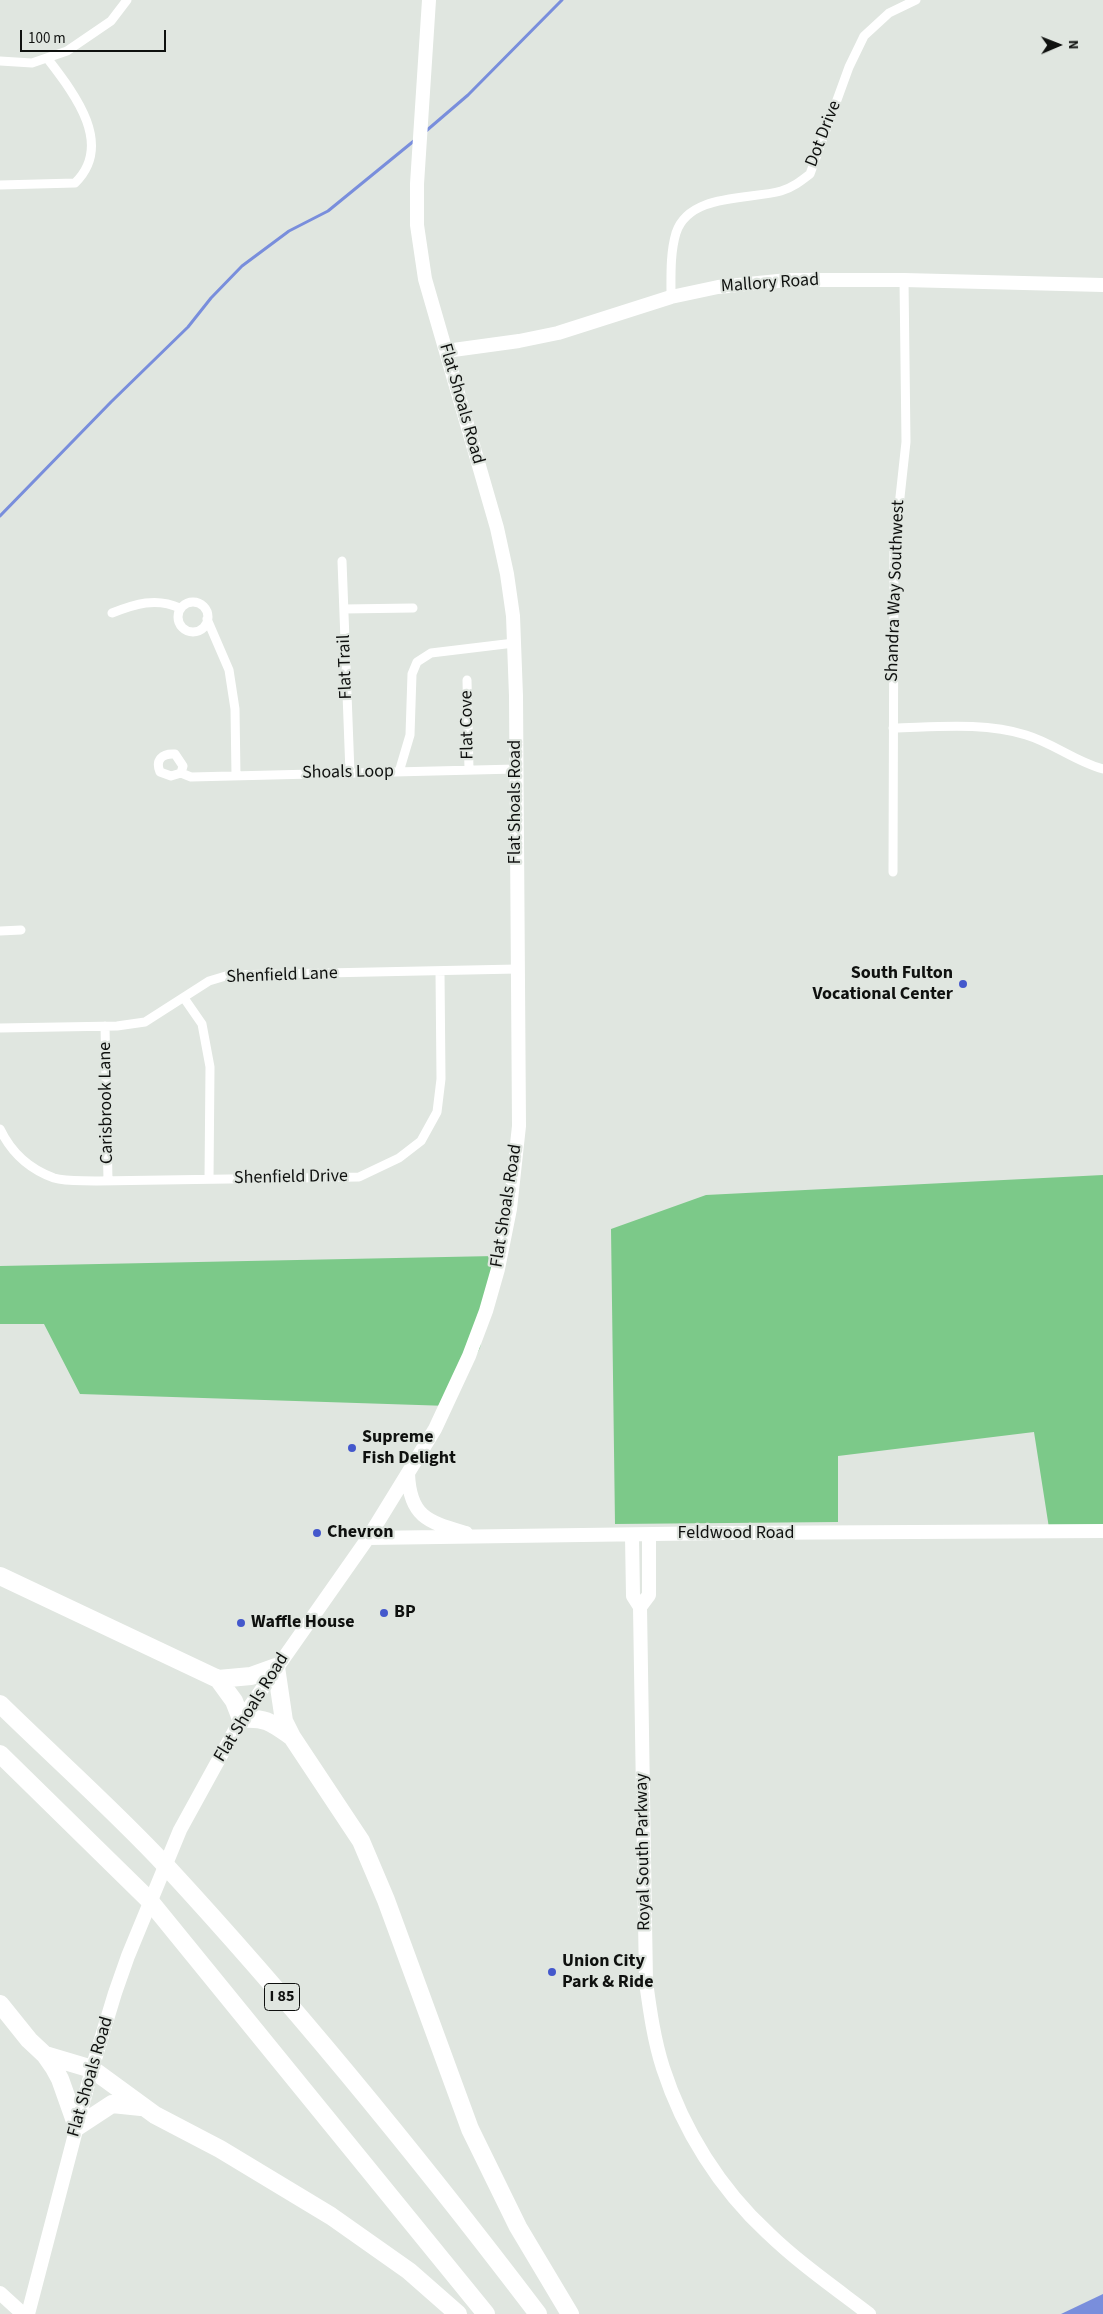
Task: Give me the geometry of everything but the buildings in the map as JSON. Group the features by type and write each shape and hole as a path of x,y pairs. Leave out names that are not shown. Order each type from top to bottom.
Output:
{"highway":[{"path":"0,1576 218,1679 234,1701 241,1719 257,1718 268,1720 292,1737"},
{"path":"218,1679 251,1676 276,1667 284,1721 292,1737 361,1840 386,1900 470,2129 518,2227 570,2314"},
{"name":"I 85","path":"0,1704 166,1866 284,1999 395,2131 538,2314"},
{"name":"I 85","path":"0,1754 149,1900 486,2314"},
{"path":"0,2004 28,2040 46,2055 60,2079 77,2127 112,2104 144,2107"},
{"path":"46,2055 92,2069 144,2107 220,2149 330,2216 409,2271 458,2314"}],"street":[{"path":"0,61 32,63 67,51 111,21 127,0"},
{"name":"Flat Shoals Road","path":"28,2314 92,2069 128,1956 180,1830 241,1719 368,1538 408,1474 451,1398 470,1356 498,1269 511,1201 518,1126 514,643 507,574 498,528 425,279 417,224 417,184 430,0"},
{"name":"Dot Drive","path":"671,297 672,262 676,232 684,219 707,203 782,190 800,182 810,174 849,67 864,36 889,13 916,0"},
{"path":"0,184 76,183 86,172 92,157 92,142 79,99 47,58"},
{"name":"Mallory Road","path":"446,351 519,341 558,333 671,297 718,287 788,280 904,280 1103,285"},
{"name":"Shandra Way Southwest","path":"893,872 894,552 906,442 904,280"},
{"name":"Flat Trail","path":"342,561 350,773"},
{"path":"112,613 136,604 160,602 180,608"},
{"path":"207,620 198,631 188,631 179,622 180,608 188,602 198,603 206,609 207,620 229,670 235,710 236,776"},
{"path":"344,609 413,608"},
{"path":"399,772 410,735 412,674 417,662 431,653 514,643"},
{"name":"Flat Cove","path":"467,680 469,770"},
{"path":"893,728 961,727 1005,729 1029,736 1078,761 1103,769"},
{"name":"Shoals Loop","path":"181,773 191,777 516,769"},
{"path":"0,931 21,930"},
{"name":"Shenfield Lane","path":"0,1028 105,1026 144,1022 209,981 229,975 517,969"},
{"name":"Shenfield Drive","path":"0,1129 7,1144 28,1166 55,1178 108,1180 359,1177 399,1158 421,1140 438,1112 441,1079 440,972"},
{"path":"184,998 202,1024 210,1067 209,1179"},
{"name":"Carisbrook Lane","path":"105,1026 108,1180"},
{"path":"408,1474 409,1493 415,1509 434,1523 479,1537"},
{"name":"Feldwood Road","path":"368,1538 1103,1531"},
{"name":"Royal South Parkway","path":"640,1607 648,1595 649,1535"},
{"name":"Royal South Parkway","path":"632,1536 633,1596 640,1607 646,1982 653,2029 663,2068 680,2112 699,2148 730,2193 780,2244 869,2314"},
{"path":"0,2293 23,2314"}],"green space":[{"path":"1103,1175 1103,1530 1049,1528 1034,1432 838,1456 838,1522 615,1524 611,1229 706,1195"},
{"path":"495,1256 480,1348 449,1406 80,1394 44,1324 0,1324 0,1266"}],"water":[{"path":"1103,2294 1103,2314 1061,2314"}],"waterway":[{"path":"426,131 468,95 562,0"},
{"path":"0,516 111,402 188,327 211,298 242,266 289,231 328,211 415,140"}],"place":[{"name":"South Fulton Vocational Center","path":"963,984"},
{"name":"Supreme Fish Delight","path":"352,1448"},
{"name":"Chevron","path":"317,1533"},
{"name":"BP","path":"384,1613"},
{"name":"Waffle House","path":"241,1623"},
{"name":"Union City Park & Ride","path":"552,1972"}]}
